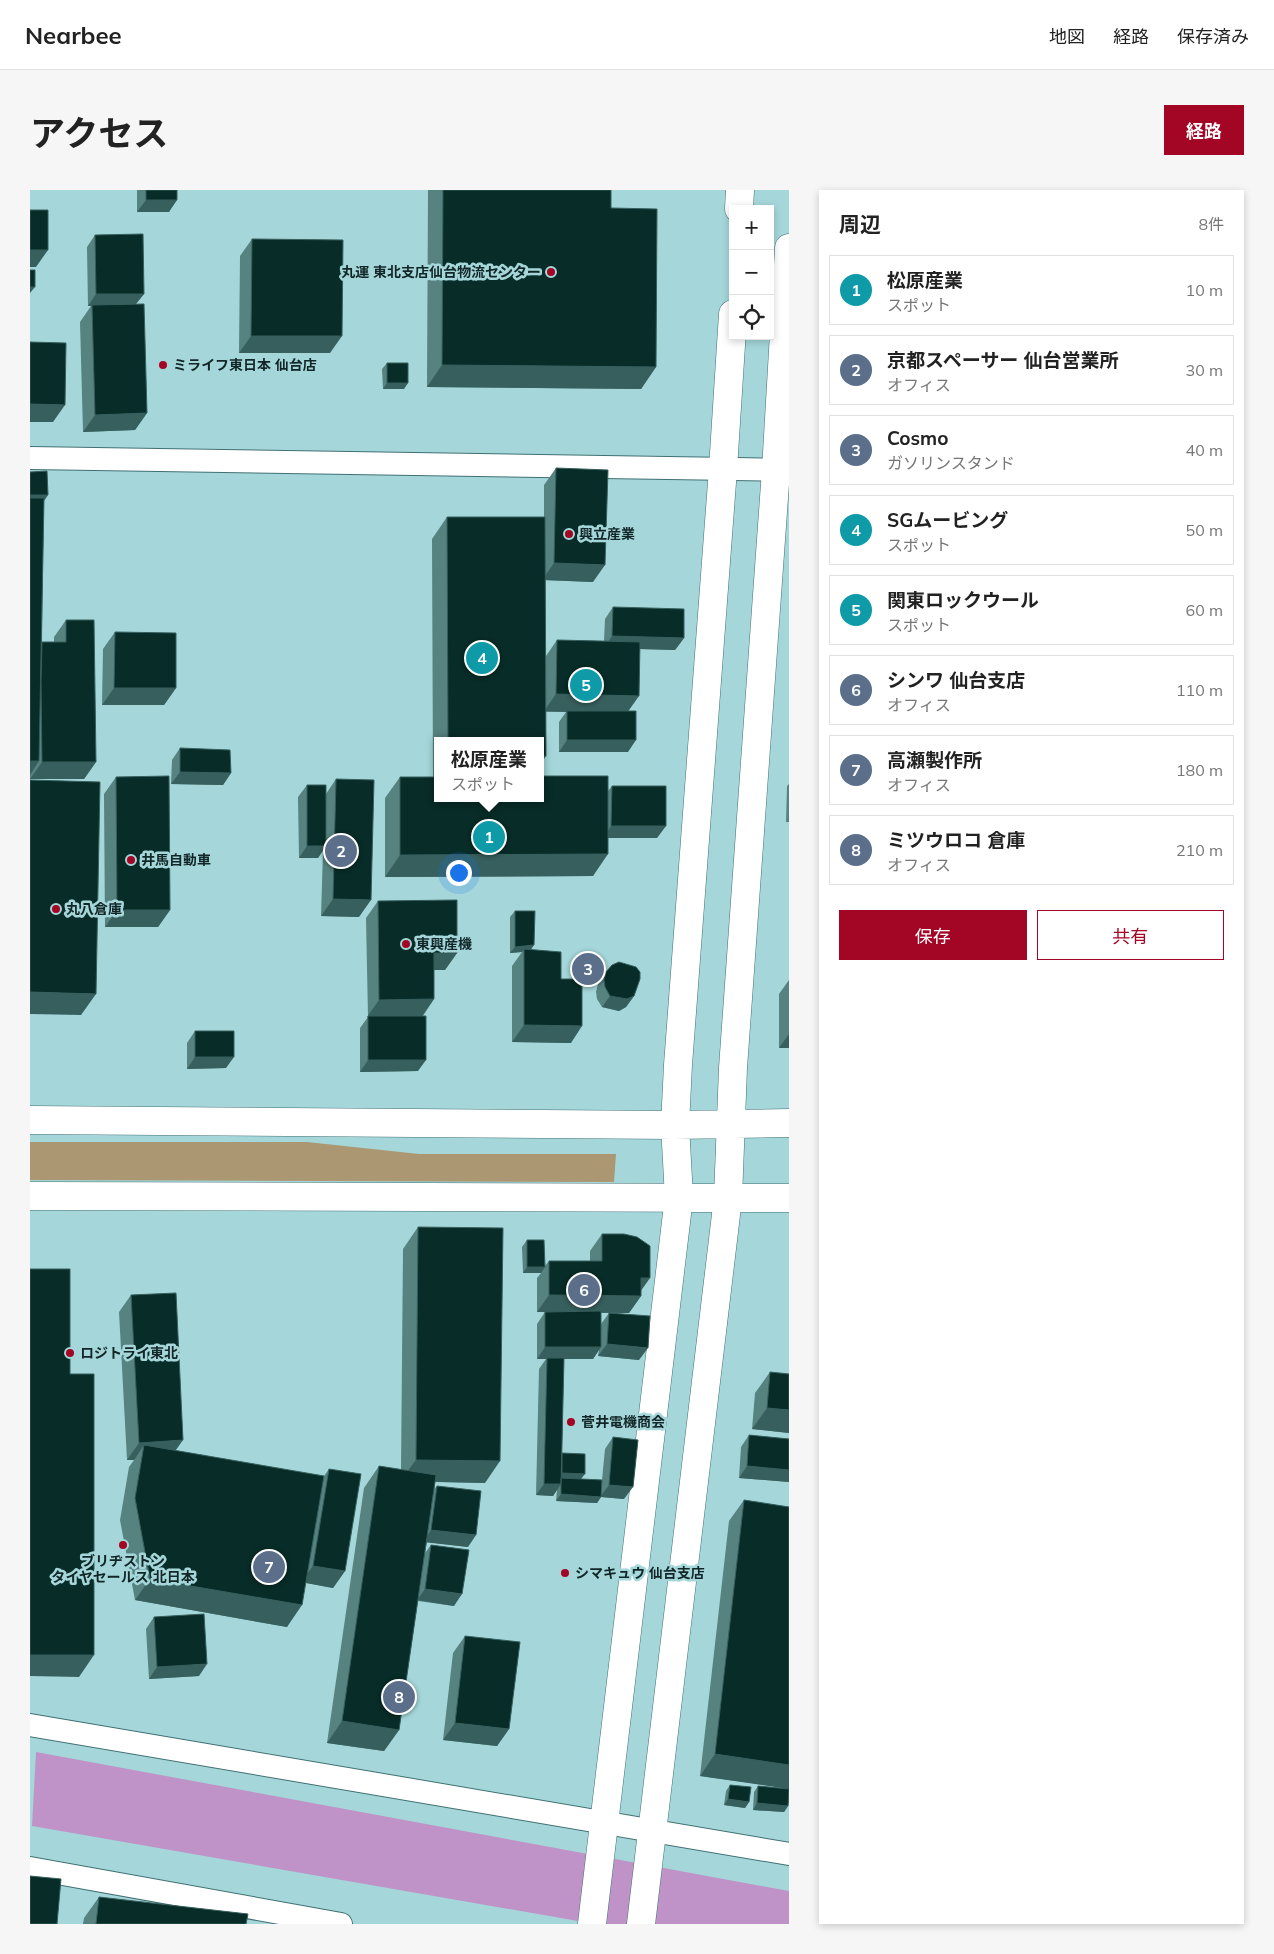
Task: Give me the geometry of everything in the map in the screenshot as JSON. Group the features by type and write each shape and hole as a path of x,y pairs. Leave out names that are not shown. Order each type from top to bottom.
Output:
{"street":[{"path":"739,205 740,190"},
{"path":"641,1924 728,1198 730,1124 782,470 789,248"},
{"path":"592,1924 679,1197 675,1124 731,340"},
{"path":"30,458 782,470"},
{"path":"30,1120 789,1123"},
{"path":"30,1196 789,1198"},
{"path":"30,1725 789,1854"},
{"path":"30,1868 341,1924"}],"shaded area":[{"path":"30,1142 307,1142 419,1154 616,1154 614,1182 30,1180"},
{"path":"36,1752 789,1891 789,1924 595,1924 32,1826"}],"building":[{"path":"146,190 177,190 177,200 146,200"},
{"path":"443,190 611,190 611,208 657,209 656,367 442,365"},
{"path":"30,210 48,210 48,250 30,250"},
{"path":"143,234 144,294 96,294 95,235"},
{"path":"252,239 343,240 342,336 251,336"},
{"path":"30,270 35,270 35,287 30,287"},
{"path":"144,304 147,413 95,415 92,305"},
{"path":"30,342 66,343 65,405 30,404"},
{"path":"387,363 408,363 408,383 387,383"},
{"name":"興立産業","path":"556,468 608,470 605,565 554,563"},
{"path":"47,471 48,495 30,495 30,472"},
{"path":"30,498 44,498 39,761 30,761"},
{"path":"447,517 545,517 546,756 544,756 544,737 448,737"},
{"path":"613,607 684,609 684,638 612,636"},
{"path":"66,620 94,620 96,762 42,762 42,642 66,642"},
{"path":"115,632 176,633 176,688 114,688"},
{"path":"557,640 640,642 639,696 556,694"},
{"path":"567,711 636,711 636,740 567,740"},
{"path":"180,748 230,750 231,773 180,772"},
{"name":"井馬自動車","path":"169,776 170,910 117,910 116,777"},
{"path":"544,776 608,776 608,854 400,855 400,777 434,777 434,802 544,802"},
{"path":"336,779 374,780 371,900 333,899"},
{"name":"丸八倉庫","path":"30,780 100,782 96,994 30,992"},
{"path":"307,785 326,785 326,846 307,846"},
{"path":"612,786 666,786 666,826 611,826"},
{"name":"東興産機","path":"457,900 457,953 434,953 434,999 379,1000 378,901"},
{"path":"515,911 535,911 534,945 515,947"},
{"path":"524,949 561,952 561,979 582,979 582,1026 524,1025"},
{"path":"619,962 636,967 640,972 640,979 634,996 627,999 610,996 605,987 606,972 612,965"},
{"path":"368,1016 426,1016 426,1060 368,1060"},
{"path":"195,1031 234,1031 234,1057 195,1057"},
{"path":"418,1227 503,1228 500,1461 416,1460"},
{"path":"602,1234 624,1234 637,1237 650,1246 650,1278 641,1278 641,1296 549,1295 549,1261 602,1261"},
{"path":"527,1240 544,1240 545,1267 527,1267"},
{"path":"30,1269 70,1269 70,1374 94,1374 94,1655 30,1655"},
{"path":"176,1293 183,1440 139,1443 131,1295"},
{"path":"601,1311 601,1347 545,1347 545,1312"},
{"path":"609,1313 650,1316 648,1348 607,1344"},
{"path":"547,1358 564,1358 561,1484 544,1484"},
{"path":"770,1372 789,1374 789,1410 767,1408"},
{"path":"749,1435 789,1439 789,1470 747,1466"},
{"path":"613,1437 638,1440 633,1487 609,1485"},
{"path":"144,1445 324,1476 302,1605 150,1579 135,1498"},
{"path":"562,1453 585,1454 585,1474 562,1473"},
{"path":"379,1466 436,1475 399,1730 342,1721"},
{"path":"329,1469 361,1474 345,1571 313,1566"},
{"path":"561,1478 602,1480 601,1497 561,1494"},
{"path":"437,1486 481,1491 476,1535 431,1530"},
{"path":"744,1500 789,1507 789,1765 715,1754"},
{"path":"431,1545 469,1550 462,1594 425,1589"},
{"path":"204,1614 207,1664 157,1667 154,1617"},
{"path":"465,1636 520,1642 509,1729 455,1723"},
{"path":"730,1785 751,1787 749,1802 728,1799"},
{"path":"758,1786 789,1789 788,1806 757,1803"},
{"path":"30,1876 61,1879 57,1924 30,1924"},
{"path":"99,1897 248,1914 246,1924 96,1924"}],"place":[{"name":"丸運 東北支店仙台物流センター","path":"551,272"},
{"name":"ミライフ東日本 仙台店","path":"163,365"},
{"name":"興立産業","path":"569,534"},
{"name":"SGムービング","path":"482,658"},
{"name":"関東ロックウール","path":"586,685"},
{"name":"松原産業","path":"489,837"},
{"name":"京都スペーサー 仙台営業所","path":"341,851"},
{"name":"井馬自動車","path":"131,860"},
{"name":"丸八倉庫","path":"56,909"},
{"name":"東興産機","path":"406,944"},
{"name":"Cosmo","path":"588,969"},
{"name":"シンワ 仙台支店","path":"584,1290"},
{"name":"ロジトライ東北","path":"70,1353"},
{"name":"菅井電機商会","path":"571,1422"},
{"name":"ブリヂストン タイヤセールス 北日本","path":"123,1545"},
{"name":"高瀬製作所","path":"269,1567"},
{"name":"シマキュウ 仙台支店","path":"565,1573"},
{"name":"ミツウロコ 倉庫","path":"399,1697"}]}
